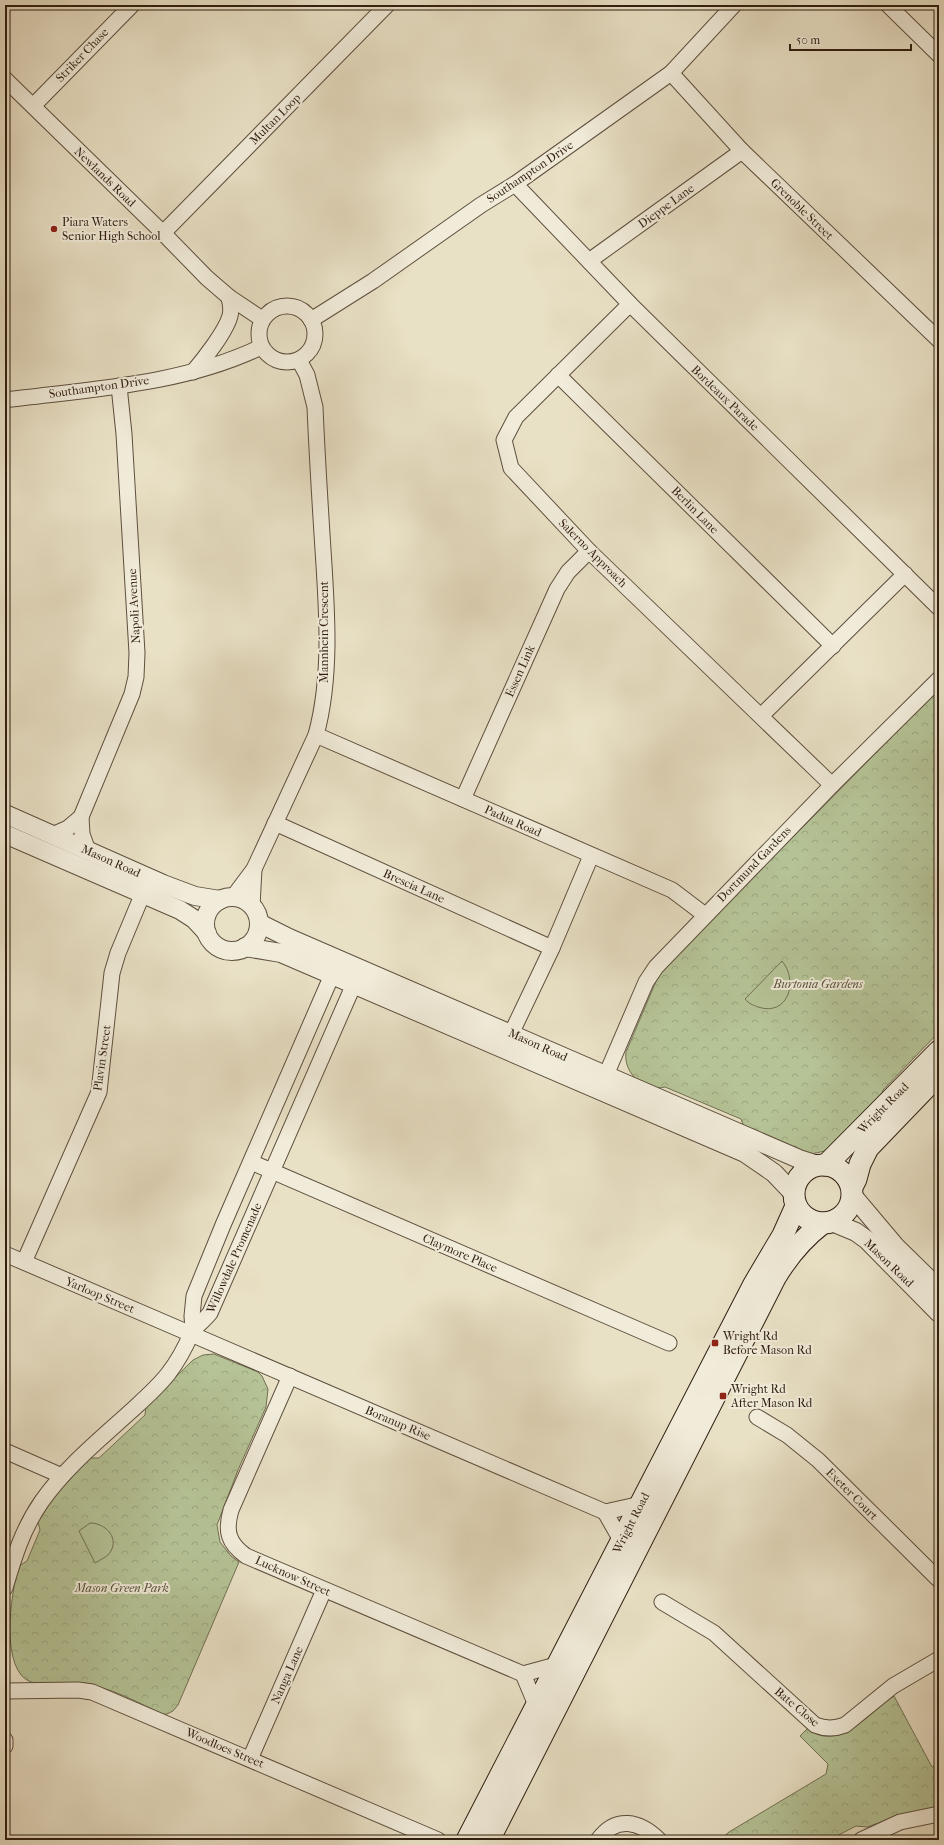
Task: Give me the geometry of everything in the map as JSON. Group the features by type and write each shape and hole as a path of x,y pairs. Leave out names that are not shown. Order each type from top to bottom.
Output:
{"main road":[{"name":"Wright Road","path":"822,1165 939,1051"},
{"name":"Wright Road","path":"852,1191 863,1156 868,1148 939,1074"},
{"path":"822,1165 843,1172 848,1179 852,1191 851,1205 846,1212 840,1218 827,1223 807,1219 795,1200 796,1184 801,1175 809,1168 822,1165"},
{"name":"Wright Road","path":"467,1840 754,1284 783,1235 795,1200"},
{"name":"Wright Road","path":"489,1840 776,1278 794,1249 806,1236 827,1223"}],"street":[{"name":"Striker Chase","path":"33,106 132,5"},
{"name":"Multan Loop","path":"163,232 387,5"},
{"name":"Southampton Drive","path":"311,320 373,281 481,205 515,184 671,73 734,5"},
{"path":"888,5 939,55"},
{"name":"Grenoble Street","path":"671,73 742,151 937,335"},
{"name":"Newlands Road","path":"5,79 163,232 207,278 229,297 262,319"},
{"name":"Dieppe Lane","path":"589,261 742,151"},
{"name":"Bordeaux Parade","path":"515,184 630,304 939,608"},
{"path":"193,372 207,356 230,316 231,304 229,297"},
{"name":"Salerno Approach","path":"630,304 516,417 504,440 511,468 588,551 832,785"},
{"path":"278,307 297,307 305,312 315,329 315,338 307,355 299,360 290,362 281,362 269,357 261,347 258,333 262,319 269,312 278,307"},
{"name":"Southampton Drive","path":"5,400 119,386 177,376 224,363 261,347"},
{"name":"Mannhein Crescent","path":"252,906 254,870 316,736 324,687 327,611 315,407 307,375 299,360"},
{"name":"Berlin Lane","path":"558,375 833,646"},
{"name":"Napoli Avenue","path":"88,851 82,834 81,817 132,694 136,677 137,653 124,434 119,386"},
{"name":"Essen Link","path":"463,799 557,589 568,572 588,551"},
{"path":"761,716 905,574"},
{"name":"Dortmund Gardens","path":"606,1075 646,982 656,967 832,785 939,679"},
{"name":"Padua Road","path":"316,736 672,890 705,915"},
{"name":"Mason Road","path":"5,814 88,851 189,893 226,898"},
{"name":"Napoli Avenue","path":"52,835 68,828 81,817"},
{"name":"Brescia Lane","path":"275,823 552,948"},
{"name":"Mason Road","path":"5,834 180,910 194,919 207,933"},
{"path":"511,1034 552,948 591,856"},
{"name":"Mannhein Crescent","path":"226,898 254,870"},
{"name":"Plavin Street","path":"24,1262 99,1092 112,973 118,953 143,893"},
{"path":"226,898 240,898 252,906 257,914 259,923 255,937 245,947 230,950 222,948 210,940 207,933 205,925 209,909 226,898"},
{"name":"Mason Road","path":"259,923 288,938 799,1159 822,1165"},
{"name":"Mason Road","path":"245,947 281,953 751,1156 774,1173 795,1200"},
{"name":"Willowdale Promenade","path":"192,1332 194,1296 332,975"},
{"name":"Willowdale Promenade","path":"5,1588 24,1529 42,1501 62,1476 150,1394 164,1379 183,1352 192,1332 210,1313 354,984"},
{"name":"Claymore Place","path":"251,1162 669,1343"},
{"name":"Mason Road","path":"852,1191 896,1247 939,1289"},
{"name":"Mason Road","path":"827,1223 856,1232 867,1240 939,1313"},
{"name":"Yarloop Street","path":"5,1254 192,1332"},
{"name":"Boranup Rise","path":"192,1332 604,1512"},
{"name":"Lucknow Street","path":"290,1376 231,1510 227,1524 228,1532 236,1549 246,1556 324,1590 523,1674"},
{"name":"Exeter Court","path":"757,1417 787,1435 818,1460 939,1580"},
{"path":"5,1451 62,1476"},
{"path":"622,1542 604,1512 641,1504"},
{"name":"Nanga Lane","path":"250,1759 324,1590"},
{"name":"Bate Close","path":"662,1602 714,1633 815,1724 822,1728 837,1728 845,1725 893,1686 939,1659"},
{"path":"536,1705 523,1674 556,1665"},
{"name":"Woodloes Street","path":"5,1691 78,1690 92,1692 438,1840"},
{"path":"5,1740 5,1746"},
{"path":"861,1840 900,1822 939,1814"},
{"path":"598,1840 608,1830 628,1823 643,1827 659,1840"}],"green space":[{"name":"Burtonia Gardens","path":"939,689 939,1032 883,1090 881,1101 833,1146 825,1151 811,1154 744,1127 741,1119 665,1087 650,1087 637,1080 628,1067 626,1052 657,979 664,968"},
{"path":"782,961 790,978 788,995 783,1002 777,1007 768,1009 758,1007 748,1002 745,999"},
{"name":"Mason Green Park","path":"214,1354 258,1372 262,1376 268,1389 266,1407 238,1470 217,1525 220,1542 231,1556 239,1562 178,1705 173,1711 165,1715 113,1691 91,1685 80,1683 43,1684 31,1682 21,1675 15,1663 11,1648 11,1613 19,1566 27,1561 40,1530 38,1522 43,1513 60,1490 86,1461 91,1458 99,1458 145,1415 146,1406 193,1360 203,1355"},
{"path":"90,1523 100,1525 105,1528 109,1531 113,1540 110,1553 95,1563 79,1531"},
{"path":"894,1696 932,1767 939,1764 939,1807 898,1816 867,1827 856,1826 829,1840 720,1840 729,1832 826,1774 828,1764 800,1736 807,1729 823,1736 834,1736 844,1733 853,1728"}],"place":[{"name":"Piara Waters Senior High School","path":"54,229"},
{"name":"Wright Rd Before Mason Rd","path":"715,1343"},
{"name":"Wright Rd After Mason Rd","path":"723,1396"}]}
